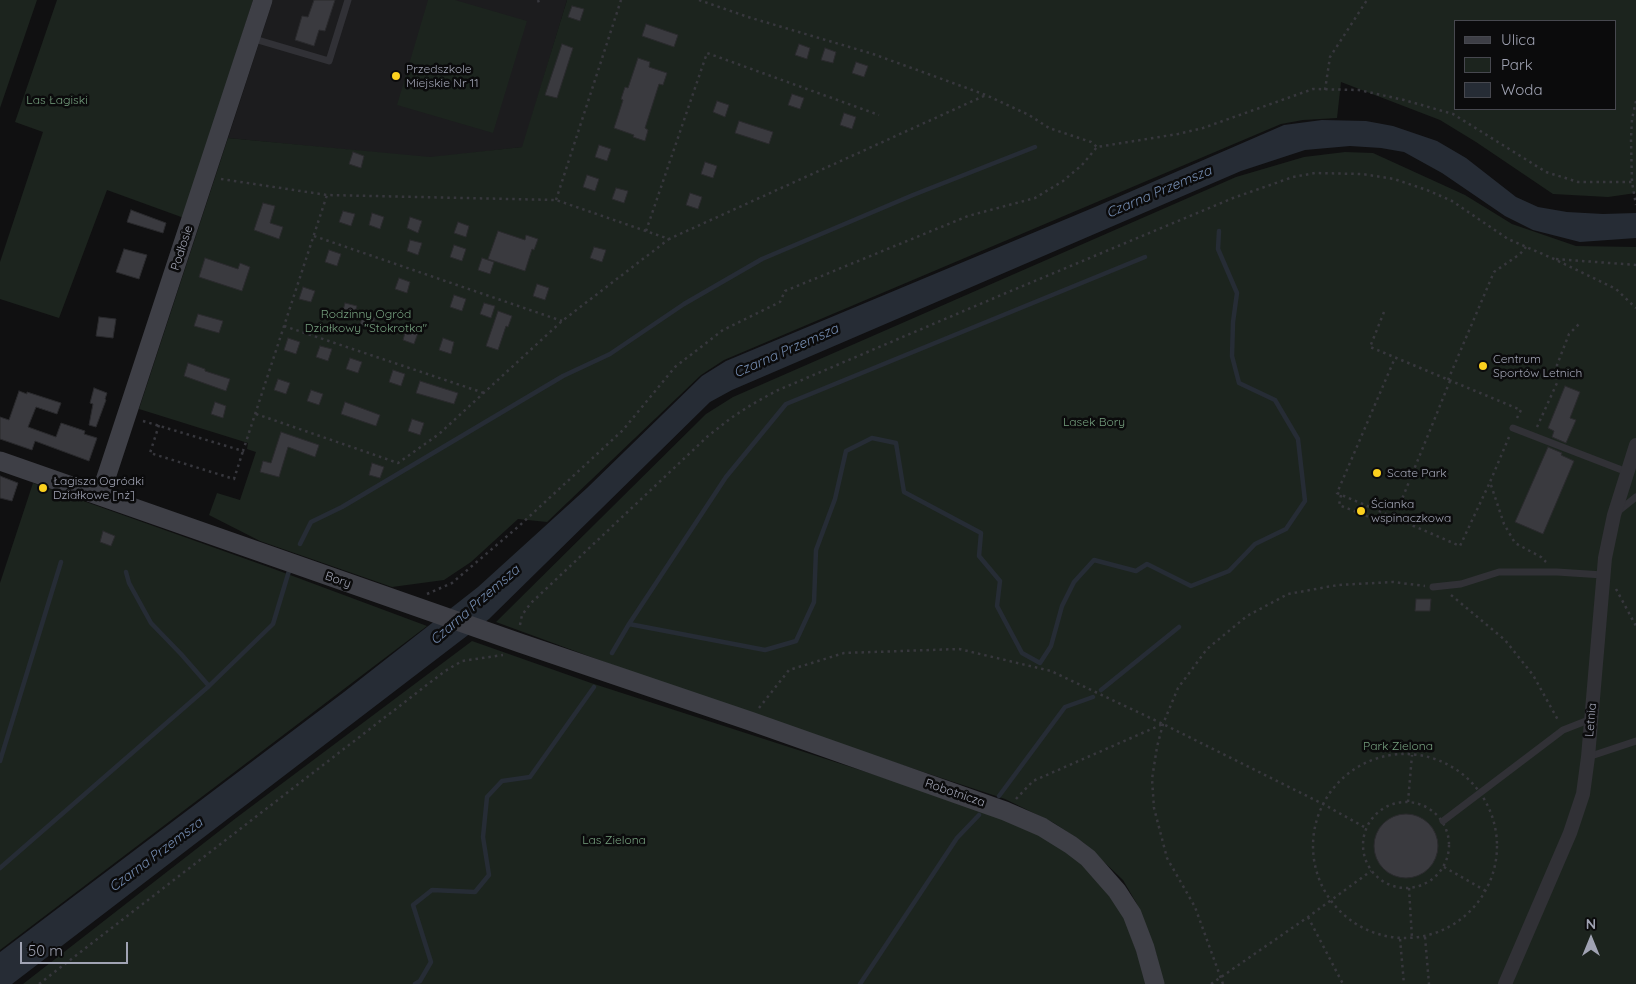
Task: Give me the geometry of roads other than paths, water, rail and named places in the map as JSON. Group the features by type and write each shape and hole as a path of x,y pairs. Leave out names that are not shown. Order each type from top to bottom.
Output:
{"street":[{"name":"Podłosie","path":"100,496 263,0"},
{"name":"Letnia","path":"1505,984 1575,820 1586,780 1606,550 1614,514 1636,445"},
{"name":"Bory","path":"0,461 387,597 677,696"},
{"name":"Robotnicza","path":"677,696 1005,811 1042,827 1088,858 1113,885 1132,914 1150,964 1154,984"}],"lane":[{"path":"250,38 329,61 348,0"},
{"path":"1513,428 1627,472"},
{"path":"1614,514 1636,497"},
{"path":"1433,587 1461,584 1499,572 1556,572 1603,575"},
{"path":"1443,821 1563,730 1591,718"},
{"path":"1588,756 1636,741"}],"water":[{"name":"Czarna Przemsza","path":"1322,120 1366,121 1393,126 1437,141 1466,158 1516,197 1538,207 1567,212 1636,213 1636,238 1580,242 1533,230 1505,216 1442,173 1404,152 1350,146 1305,150 1241,171 732,390 710,402 489,619 12,984 0,984 0,952 344,692 478,587 587,488 702,376 726,361 1095,207 1284,125"}],"waterway":[{"path":"300,544 311,522 342,507 563,376 610,354 684,304 762,259 913,195 1035,147"},
{"path":"629,624 765,650 796,641 814,602 816,550 835,499 846,451 872,438 896,443 904,492 981,533 979,556 1000,581 997,606 1022,653 1040,663 1051,646 1062,606 1074,582 1094,560 1136,571 1147,564 1191,586 1229,571 1255,544 1286,529 1305,501 1298,439 1275,400 1239,383 1232,356 1233,322 1237,293 1218,249 1219,231"},
{"path":"612,653 726,477 786,404 1145,257"},
{"path":"0,761 61,562"},
{"path":"0,868 209,686 273,624 289,571"},
{"path":"126,572 129,583 151,623 209,686"},
{"path":"1101,690 1179,627"},
{"path":"415,984 420,981 431,962 413,905 432,890 475,892 489,875 483,837 487,797 502,781 530,777 594,687"},
{"path":"999,796 1065,707 1093,697"},
{"path":"860,984 957,838 979,815"}],"place":[{"name":"Przedszkole Miejskie Nr 11","path":"396,76"},
{"name":"Centrum Sportów Letnich","path":"1483,366"},
{"name":"Scate Park","path":"1377,473"},
{"name":"Łagisza Ogródki Działkowe [nż]","path":"43,488"},
{"name":"Ścianka wspinaczkowa","path":"1361,511"}],"park label":[{"name":"Las Łagiski","path":"57,100"},
{"name":"Rodzinny Ogród Działkowy \"Stokrotka\"","path":"366,321"},
{"name":"Lasek Bory","path":"1094,422"},
{"name":"Park Zielona","path":"1398,746"},
{"name":"Las Zielona","path":"614,840"}]}
